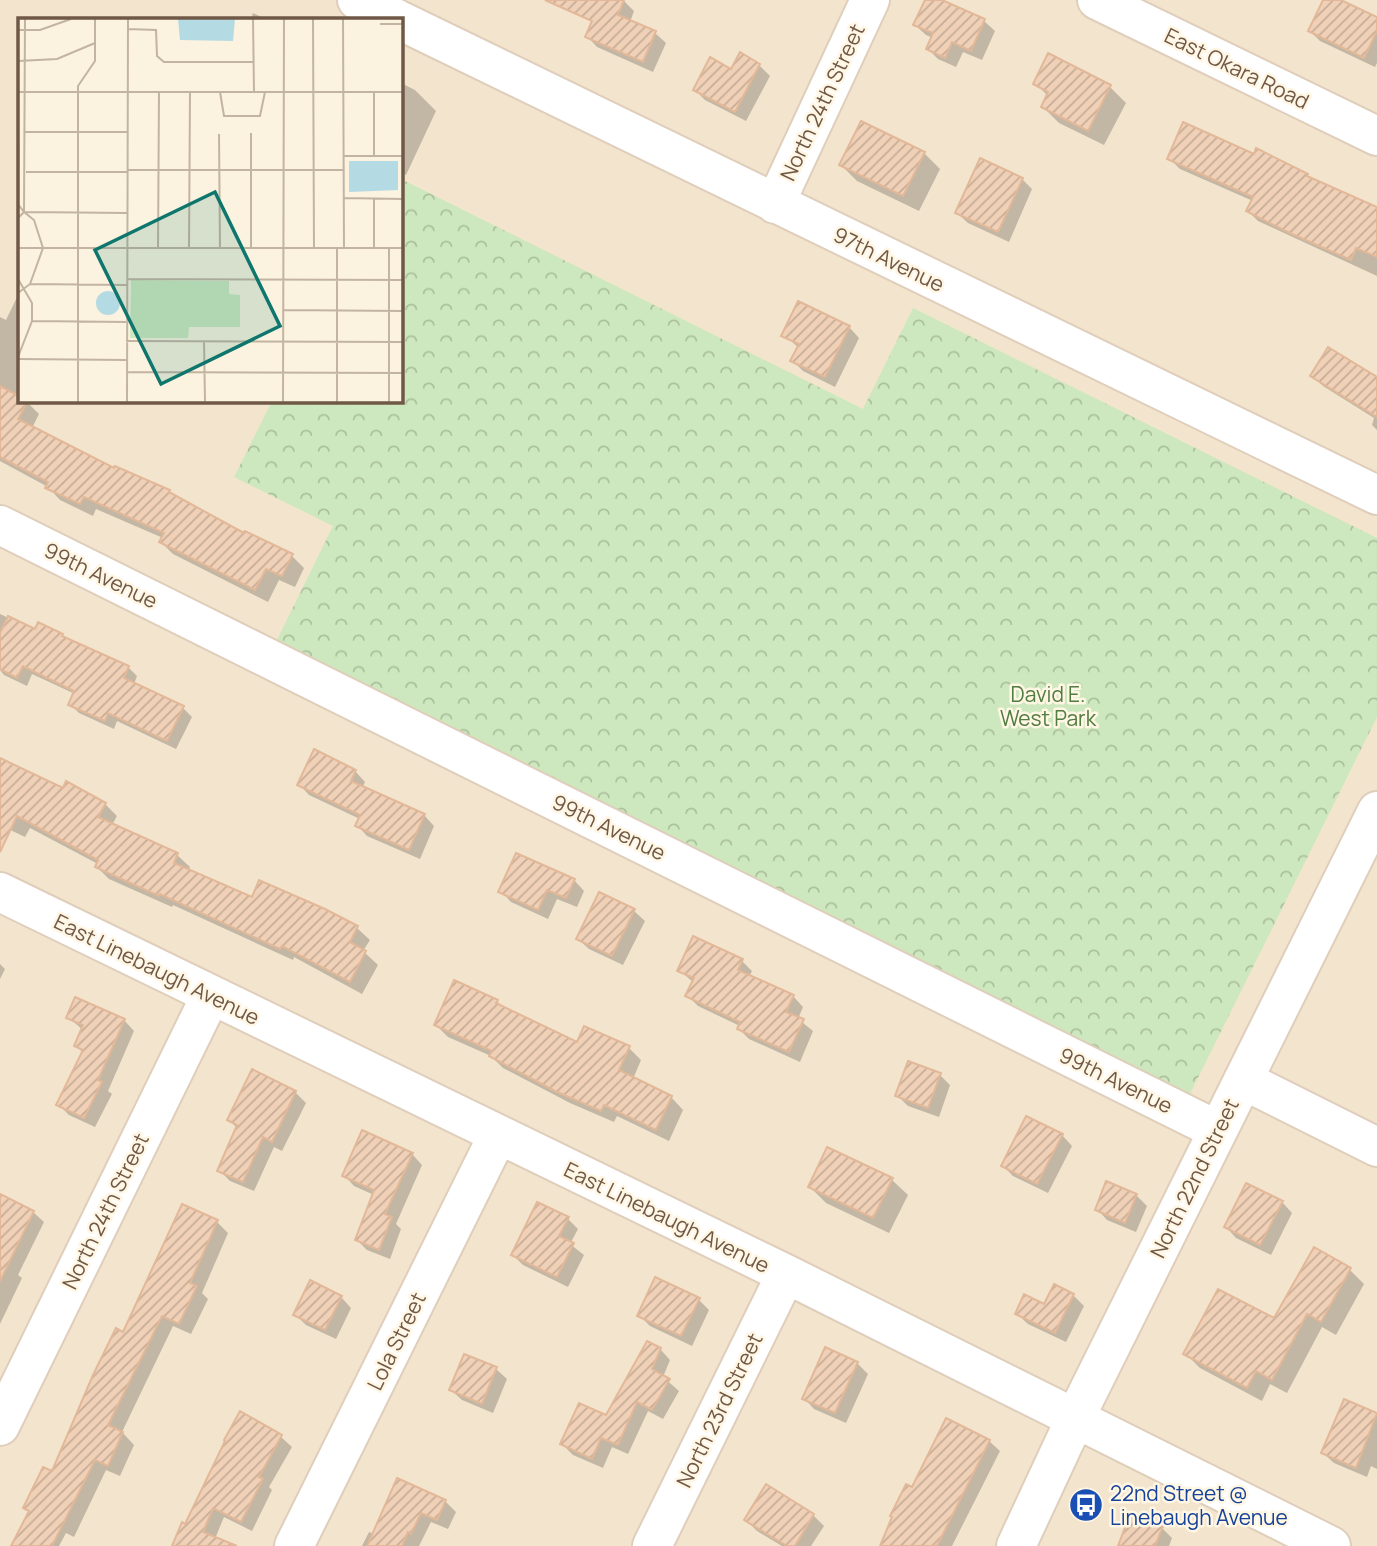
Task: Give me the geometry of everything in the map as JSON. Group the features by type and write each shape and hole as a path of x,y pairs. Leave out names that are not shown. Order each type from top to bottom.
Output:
{"street":[{"name":"97th Avenue","path":"357,0 395,18"},
{"name":"North 24th Street","path":"775,204 870,0"},
{"name":"East Okara Road","path":"1097,0 1377,136"},
{"name":"97th Avenue","path":"402,21 1377,495"},
{"name":"99th Avenue","path":"0,524 1217,1130"},
{"name":"North 22nd Street","path":"1016,1546 1075,1419 1377,811"},
{"name":"East Linebaugh Avenue","path":"0,892 786,1274 1331,1546"},
{"name":"North 24th Street","path":"0,1426 211,995"},
{"path":"1243,1080 1377,1147"},
{"name":"Lola Street","path":"295,1546 498,1135"},
{"name":"North 23rd Street","path":"652,1546 786,1274"}],"shaded area":[{"path":"0,0 1377,0 1377,1546 0,1546"}],"green space":[{"name":"David E. West Park","path":"402,179 863,409 913,308 1377,538 1377,717 1184,1106 271,652 333,526 234,477 272,402 402,402"}],"building":[{"path":"545,0 624,0 618,15 656,31 643,62 585,37 592,21"},
{"path":"925,0 942,0 985,19 971,51 952,42 945,58 926,49 933,33 913,25"},
{"path":"1323,0 1341,0 1377,17 1377,31 1364,58 1308,31"},
{"path":"740,52 760,64 735,112 693,90 710,57 731,69"},
{"path":"1048,53 1111,85 1088,131 1041,107 1048,92 1033,84"},
{"path":"861,121 925,152 903,196 839,165"},
{"path":"1183,122 1254,154 1256,148 1308,174 1307,176 1377,207 1377,257 1356,248 1351,260 1292,234 1246,211 1253,197 1167,159"},
{"path":"980,158 1023,178 998,232 955,213"},
{"path":"798,301 850,326 825,377 790,361 799,344 781,336"},
{"path":"1328,347 1377,377 1377,417 1310,376"},
{"path":"0,386 18,395 18,402 27,402 18,419 114,468 115,466 170,490 169,492 244,533 245,531 293,554 282,576 266,569 255,590 159,542 164,533 84,497 80,504 45,488 48,482 0,457"},
{"path":"8,616 35,629 38,622 63,634 62,636 129,666 124,678 184,706 167,741 108,713 105,721 68,705 74,691 23,666 17,678 0,669 0,633"},
{"path":"314,749 356,770 351,781 425,814 409,850 355,826 360,815 297,785"},
{"path":"0,758 63,788 66,781 106,803 98,817 178,853 174,863 252,897 259,880 358,926 350,942 366,951 350,982 282,946 280,949 95,867 98,860 17,816 0,852"},
{"path":"516,853 575,879 566,898 547,890 538,910 498,892"},
{"path":"599,892 635,909 612,956 576,939"},
{"path":"693,936 743,959 738,970 794,995 786,1012 804,1019 789,1052 737,1029 740,1022 685,996 694,978 677,971"},
{"path":"454,980 577,1042 584,1026 630,1046 619,1070 672,1096 656,1130 604,1105 601,1111 555,1091 489,1056 492,1051 434,1025"},
{"path":"75,997 125,1019 98,1080 102,1082 84,1118 56,1105 83,1050 74,1046 83,1025 66,1018"},
{"path":"908,1061 941,1073 928,1108 895,1096"},
{"path":"252,1069 296,1091 272,1142 263,1137 243,1182 217,1171 237,1125 227,1120"},
{"path":"1026,1116 1063,1134 1037,1184 1001,1166"},
{"path":"362,1130 413,1153 385,1214 392,1217 379,1250 355,1240 374,1190 342,1176"},
{"path":"827,1147 893,1178 873,1218 808,1187"},
{"path":"1106,1181 1137,1194 1125,1223 1095,1210"},
{"path":"1246,1183 1283,1201 1260,1245 1224,1227"},
{"path":"0,1194 34,1211 0,1281"},
{"path":"537,1202 569,1217 559,1236 574,1243 557,1277 511,1255"},
{"path":"182,1204 218,1220 190,1283 197,1286 179,1324 162,1316 108,1425 123,1432 108,1466 95,1460 52,1546 11,1546 29,1511 23,1508 43,1467 52,1471 93,1375 116,1328 123,1332"},
{"path":"1314,1247 1351,1268 1321,1322 1307,1314 1272,1380 1256,1371 1247,1388 1183,1354 1218,1289 1274,1318"},
{"path":"655,1277 700,1298 681,1336 637,1316"},
{"path":"310,1280 342,1296 325,1330 293,1315"},
{"path":"1054,1284 1074,1294 1055,1333 1015,1314 1024,1294 1044,1304"},
{"path":"647,1341 661,1348 652,1369 670,1379 652,1410 637,1402 618,1445 601,1438 592,1459 560,1444 579,1403 606,1415"},
{"path":"825,1347 858,1362 835,1413 802,1399"},
{"path":"464,1354 497,1367 482,1404 449,1390"},
{"path":"1344,1399 1377,1413 1356,1468 1321,1453"},
{"path":"240,1411 282,1435 259,1477 263,1479 241,1522 213,1508 203,1532 237,1546 172,1546 182,1522 185,1524"},
{"path":"946,1418 990,1440 937,1546 880,1546 892,1517 890,1516 906,1484 912,1487"},
{"path":"397,1478 446,1500 437,1520 421,1513 402,1546 367,1546"},
{"path":"766,1484 814,1514 795,1546 787,1546 744,1520"},
{"path":"1130,1514 1163,1526 1155,1546 1118,1546"}],"place":[{"name":"22nd Street @ Linebaugh Avenue","path":"1086,1505"}]}
